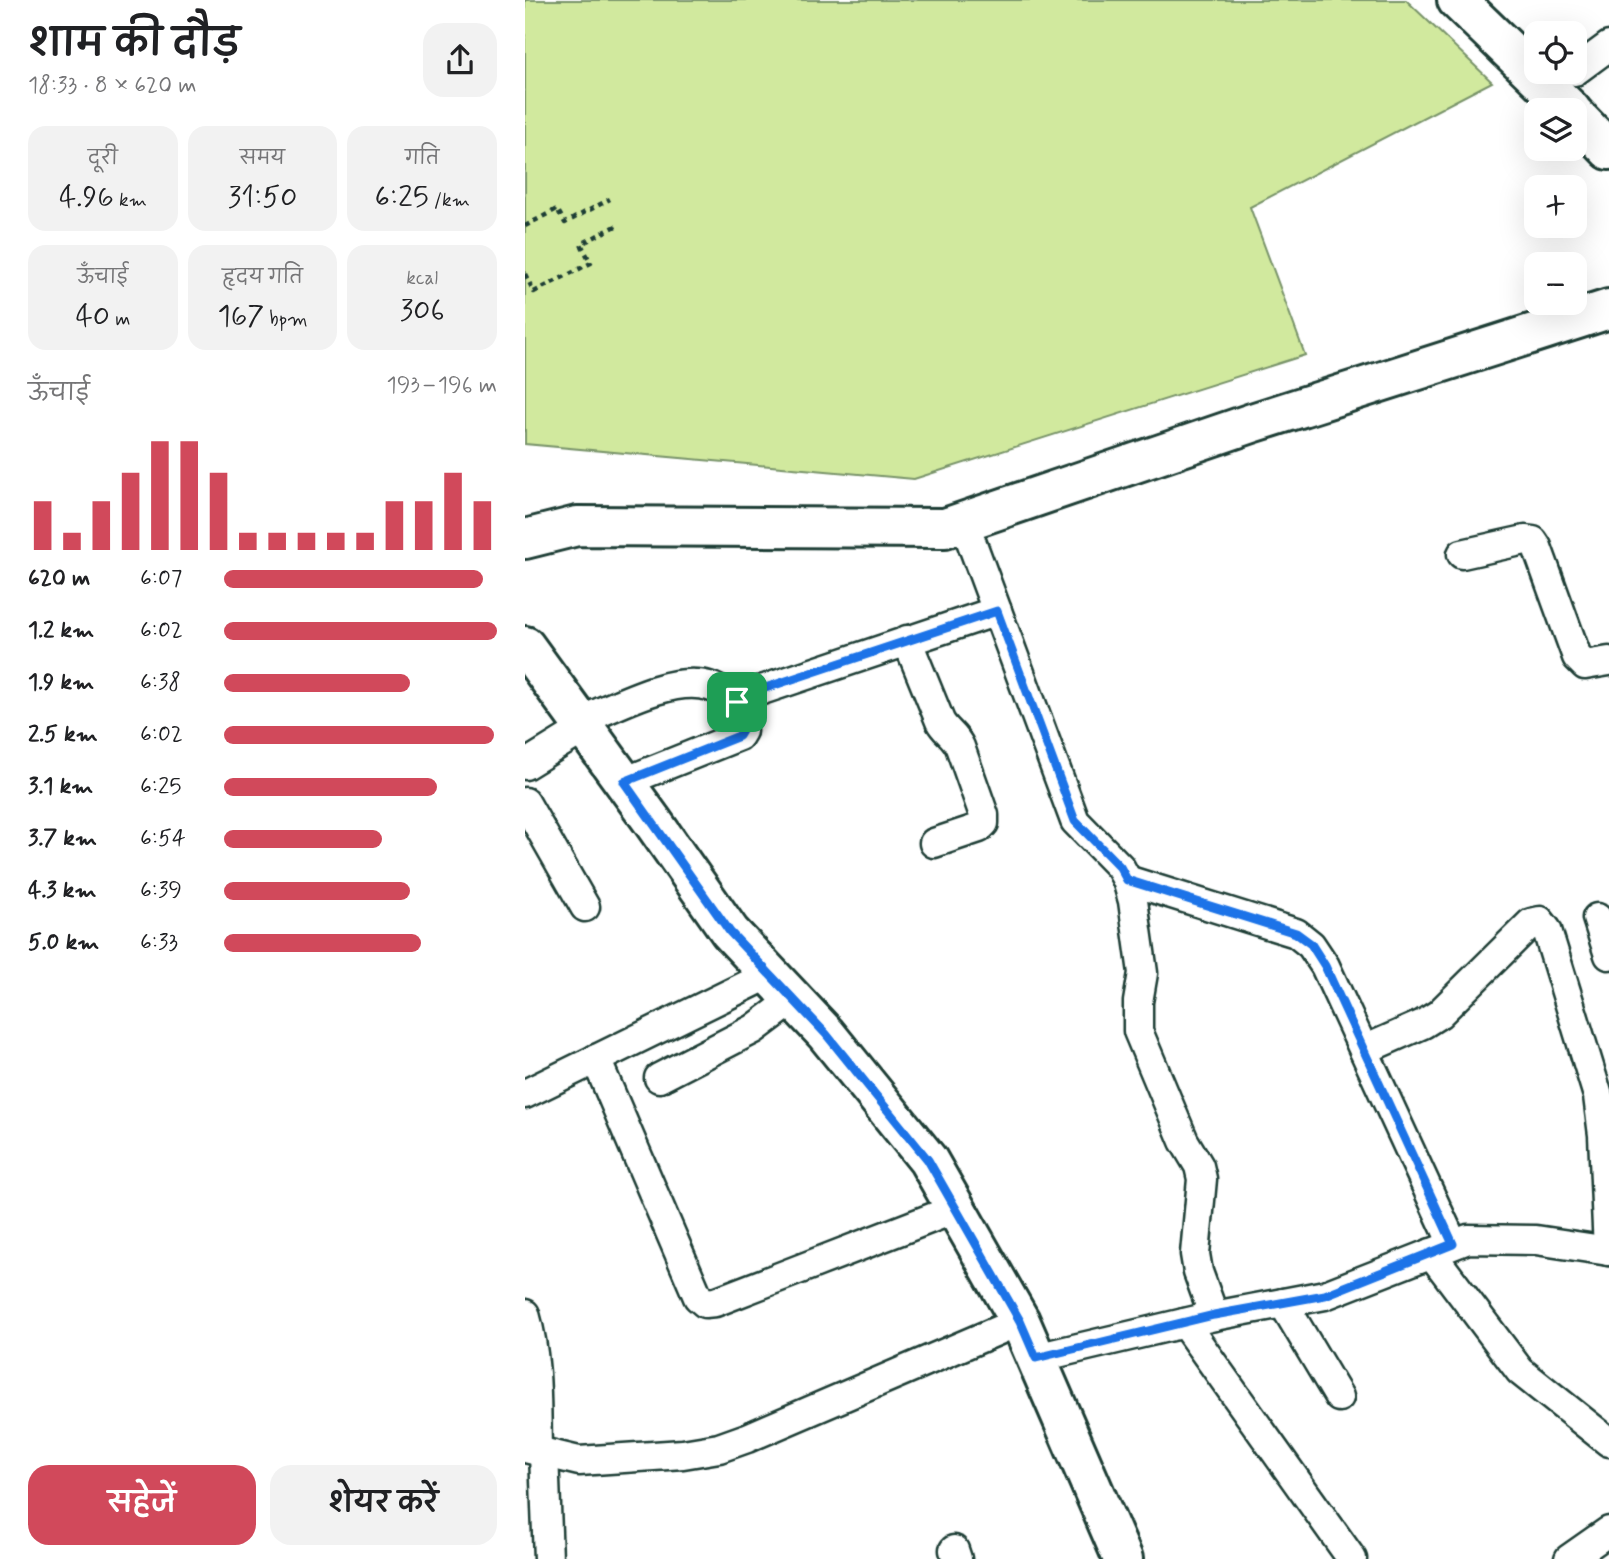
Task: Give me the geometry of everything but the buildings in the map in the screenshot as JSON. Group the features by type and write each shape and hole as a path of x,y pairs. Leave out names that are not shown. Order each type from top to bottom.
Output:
{"street":[{"path":"1457,0 1569,91 1609,150"},
{"path":"1569,91 1609,46"},
{"path":"525,539 577,526 945,528 1252,423 1609,309"},
{"path":"964,522 1075,821 1120,867 1127,880 1133,901 1143,973 1138,1002 1139,1031 1184,1141 1199,1166 1202,1179 1195,1254 1198,1272 1214,1315"},
{"path":"1462,554 1525,540 1533,541 1577,657 1585,665 1609,661"},
{"path":"737,702 747,694 997,611"},
{"path":"907,640 944,728 957,739 984,815 984,823 979,828 934,843"},
{"path":"525,646 730,932 826,1034 928,1160 1020,1321 1123,1559"},
{"path":"525,765 583,725 667,687 706,685 737,702 742,731 739,736 624,782"},
{"path":"525,802 585,907"},
{"path":"1127,880 1296,933 1311,944 1325,966 1364,1050 1442,1249 1520,1371 1609,1442"},
{"path":"1597,918 1609,955"},
{"path":"1036,1358 1214,1315 1325,1295 1468,1239 1536,1240 1609,1251 1603,1135 1598,1096 1547,930 1540,921 1531,923 1439,1014 1364,1050"},
{"path":"525,1094 596,1059 782,987"},
{"path":"659,1079 754,1028 782,987"},
{"path":"596,1059 698,1297 705,1303 741,1292 955,1209"},
{"path":"1283,1303 1339,1397"},
{"path":"525,1314 536,1372 535,1451 548,1559"},
{"path":"535,1451 579,1461 683,1454 719,1448 1020,1321"},
{"path":"1184,1323 1352,1559"},
{"path":"1569,1559 1609,1531"}],"path":[{"path":"525,226 557,209 565,223 610,199"},
{"path":"525,274 534,292 591,263 581,244 618,225"}],"green space":[{"path":"525,0 1406,0 1492,82 1250,207 1305,355 914,479 525,444"}],"route":[{"path":"997,611 1075,821 1120,867 1127,880 1296,933 1311,944 1325,966 1453,1244 1325,1295 1214,1315 1036,1358 1020,1321 928,1160 826,1034 730,932 624,782 739,736 742,731 737,702 747,694 997,611"}]}
